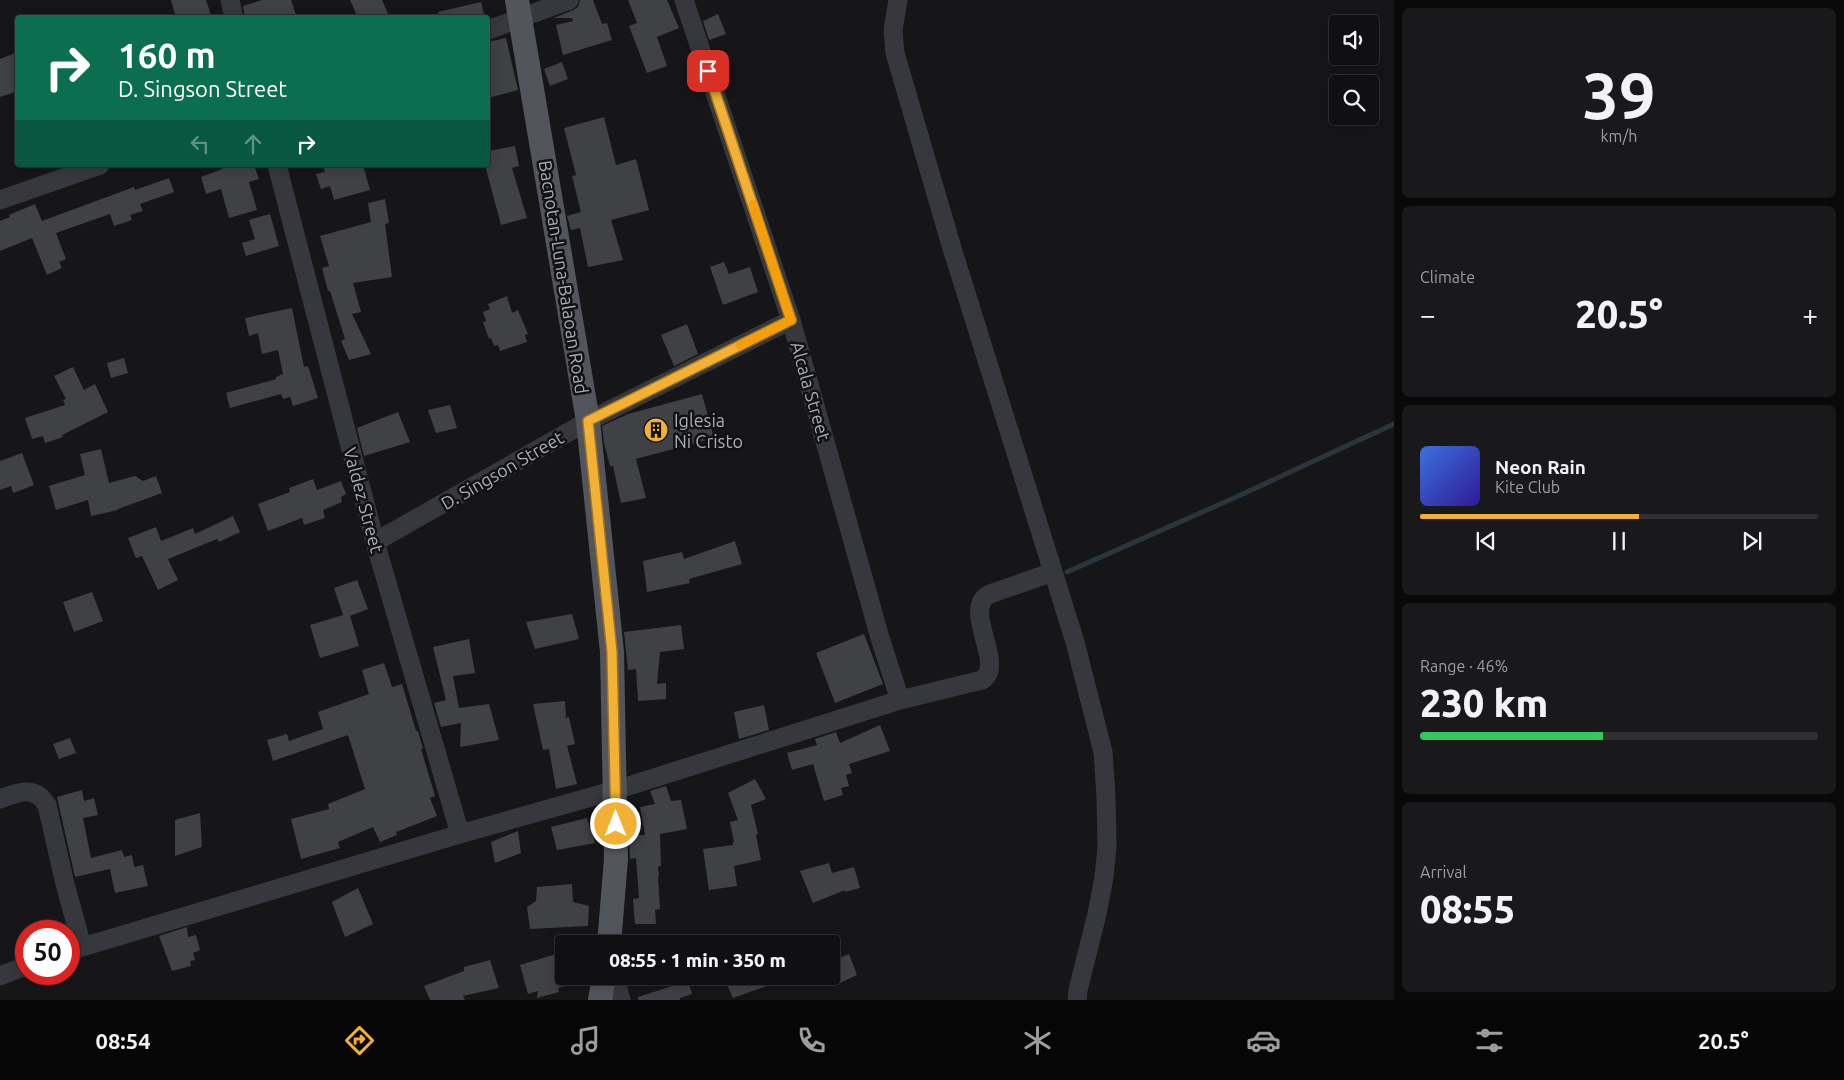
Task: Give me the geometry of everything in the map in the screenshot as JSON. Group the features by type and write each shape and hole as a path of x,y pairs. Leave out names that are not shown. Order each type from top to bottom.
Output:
{"main road":[{"name":"Bacnotan-Luna-Balaoan Road","path":"519,9 588,421 612,652 616,859 609,935"},
{"path":"600,1000 602,985"}],"street":[{"path":"230,0 233,15"},
{"path":"490,29 519,9 569,0"},
{"name":"Alcala Street","path":"684,0 791,320 880,638 900,700"},
{"path":"898,0 893,30 895,53 952,245 1075,642 1103,752 1107,847 1104,878 1077,1000"},
{"path":"0,200 94,167"},
{"name":"Valdez Street","path":"278,167 375,542 460,834"},
{"name":"D. Singson Street","path":"375,542 588,421 791,320"},
{"path":"80,947 460,834 616,790 900,700 976,682 985,678 990,665 979,610 982,600 990,594 1052,572"},
{"path":"0,799 31,792 43,797 47,805 71,920"},
{"path":"0,976 15,970"},
{"path":"617,985 621,1000"}],"building":[{"path":"171,0 206,0 211,15 175,15"},
{"path":"262,0 291,0 296,15 244,15 243,6"},
{"path":"350,0 382,0 389,15 357,15"},
{"path":"580,0 593,0 602,24 607,23 612,40 563,55 556,25 573,21 572,18 554,18 578,7"},
{"path":"628,0 667,0 679,28 657,37 667,66 647,73 629,26 637,23"},
{"path":"481,2 484,15 438,15 438,12"},
{"path":"718,14 726,34 709,40 703,21"},
{"path":"506,38 518,90 490,97 490,42"},
{"path":"15,53 15,92 0,97 0,59"},
{"path":"562,62 568,79 550,86 544,69"},
{"path":"604,117 616,165 636,159 649,210 611,220 623,260 588,267 580,228 571,230 567,216 581,212 572,176 576,175 564,128"},
{"path":"515,146 519,166 512,168 527,218 501,225 486,167 490,167 490,151"},
{"path":"222,167 255,167 259,179 249,182 257,210 229,218 221,189 206,194 201,177 222,169"},
{"path":"324,167 364,167 370,190 334,200 330,186 321,189 316,174 325,172"},
{"path":"169,178 174,192 140,204 143,211 130,215 132,220 114,226 110,214 56,233 66,259 59,262 62,268 47,275 32,238 0,251 0,221 10,217 9,215 35,204 42,221 134,187 135,190"},
{"path":"385,199 389,223 385,224 392,277 353,283 361,312 352,314 371,354 349,360 341,341 345,339 322,268 329,266 320,236 371,222 368,203"},
{"path":"270,214 279,246 246,256 242,243 255,239 249,220"},
{"path":"724,262 729,274 750,267 758,292 723,305 710,267"},
{"path":"507,296 512,313 518,310 528,334 525,335 527,342 500,351 498,345 494,346 491,338 489,339 483,322 486,321 483,312 490,309 488,304"},
{"path":"292,308 304,367 308,366 318,398 293,406 290,397 283,399 281,394 230,408 226,393 276,379 276,377 283,374 278,350 262,354 258,333 249,336 245,318"},
{"path":"687,324 698,354 674,366 661,335"},
{"path":"124,358 128,373 111,378 107,363"},
{"path":"73,367 84,390 95,384 108,412 62,435 63,437 45,443 43,436 32,439 25,418 65,405 63,400 66,399 54,376"},
{"name":"Iglesia Ni Cristo","path":"702,394 714,438 636,459 646,498 621,503 613,466 610,466 604,443 602,426 628,414"},
{"path":"450,405 457,428 436,433 428,410"},
{"path":"398,412 410,442 364,456 357,428"},
{"path":"101,449 109,483 135,476 143,481 156,476 162,493 118,510 91,516 88,500 56,510 49,486 85,475 80,454"},
{"path":"22,453 34,485 13,493 11,486 0,490 0,461"},
{"path":"313,479 317,490 341,481 346,494 341,497 342,502 323,510 325,518 304,525 302,518 268,531 258,504 290,492 289,488"},
{"path":"233,516 240,532 219,542 217,539 168,559 178,580 158,590 142,556 136,558 128,538 156,527 161,541 193,528 195,534"},
{"path":"735,541 742,564 689,579 690,583 647,592 643,561 682,552 684,559"},
{"path":"357,580 368,609 350,616 359,646 320,658 310,625 343,615 334,588"},
{"path":"92,592 103,621 74,632 63,602"},
{"path":"572,614 579,639 535,649 526,622"},
{"path":"681,625 684,649 660,652 657,684 666,683 666,699 638,701 636,669 628,670 624,632"},
{"path":"864,634 883,684 835,703 816,653"},
{"path":"469,639 475,673 453,676 459,708 489,704 499,740 460,747 461,723 441,727 434,703 446,700 433,647"},
{"path":"384,663 392,687 402,684 423,749 421,749 435,796 430,798 437,816 396,832 397,835 380,842 373,827 338,842 340,848 301,859 291,819 329,809 328,804 365,789 348,735 273,761 267,740 287,734 289,741 323,729 318,712 369,694 362,670"},
{"path":"565,701 566,718 569,717 575,744 567,746 577,784 556,789 549,749 543,750 533,704"},
{"path":"764,705 769,730 739,739 734,712"},
{"path":"880,725 890,751 849,764 852,773 846,775 849,786 841,788 843,795 824,801 813,764 792,770 787,753 817,745 815,739 836,732 840,743"},
{"path":"70,738 76,753 59,759 53,744"},
{"path":"755,779 766,799 751,805 758,834 756,835 761,860 734,866 737,886 709,890 703,849 733,845 730,822 738,820 728,793"},
{"path":"666,786 671,801 681,800 687,829 660,834 661,866 658,866 658,876 660,909 655,910 656,924 635,924 633,899 639,898 636,858 630,859 629,835 645,835 640,807 655,804 650,791"},
{"path":"82,790 84,801 94,798 98,815 83,818 91,858 122,850 124,857 132,855 134,867 143,865 148,886 115,893 110,869 75,877 57,797"},
{"path":"200,813 202,847 175,856 175,820"},
{"path":"587,818 595,843 557,850 551,827"},
{"path":"518,831 521,853 495,863 491,842"},
{"path":"829,863 832,873 854,867 860,888 845,892 845,890 813,903 800,871"},
{"path":"572,884 573,902 589,906 588,926 530,929 527,907 536,901 537,887"},
{"path":"358,888 373,924 345,937 332,902"},
{"path":"187,927 188,937 196,935 200,950 193,953 195,960 190,961 191,966 172,971 159,936"},
{"path":"555,954 555,985 569,985 558,988 559,992 537,998 538,991 528,994 520,965"},
{"path":"849,954 857,975 840,983 840,958"},
{"path":"490,960 499,988 463,996 465,1000 430,1000 424,986 464,971 464,967"},
{"path":"676,985 689,985 692,994 680,998 680,1000 638,1000 638,997"},
{"path":"727,985 769,985 733,998"}],"waterway":[{"path":"1067,572 1394,424"}],"slow traffic":[{"path":"740,345 791,320 753,204"}],"place":[{"name":"Iglesia Ni Cristo","path":"656,430"}],"route":[{"path":"616,824 612,652 588,421 791,320 708,71"}]}
